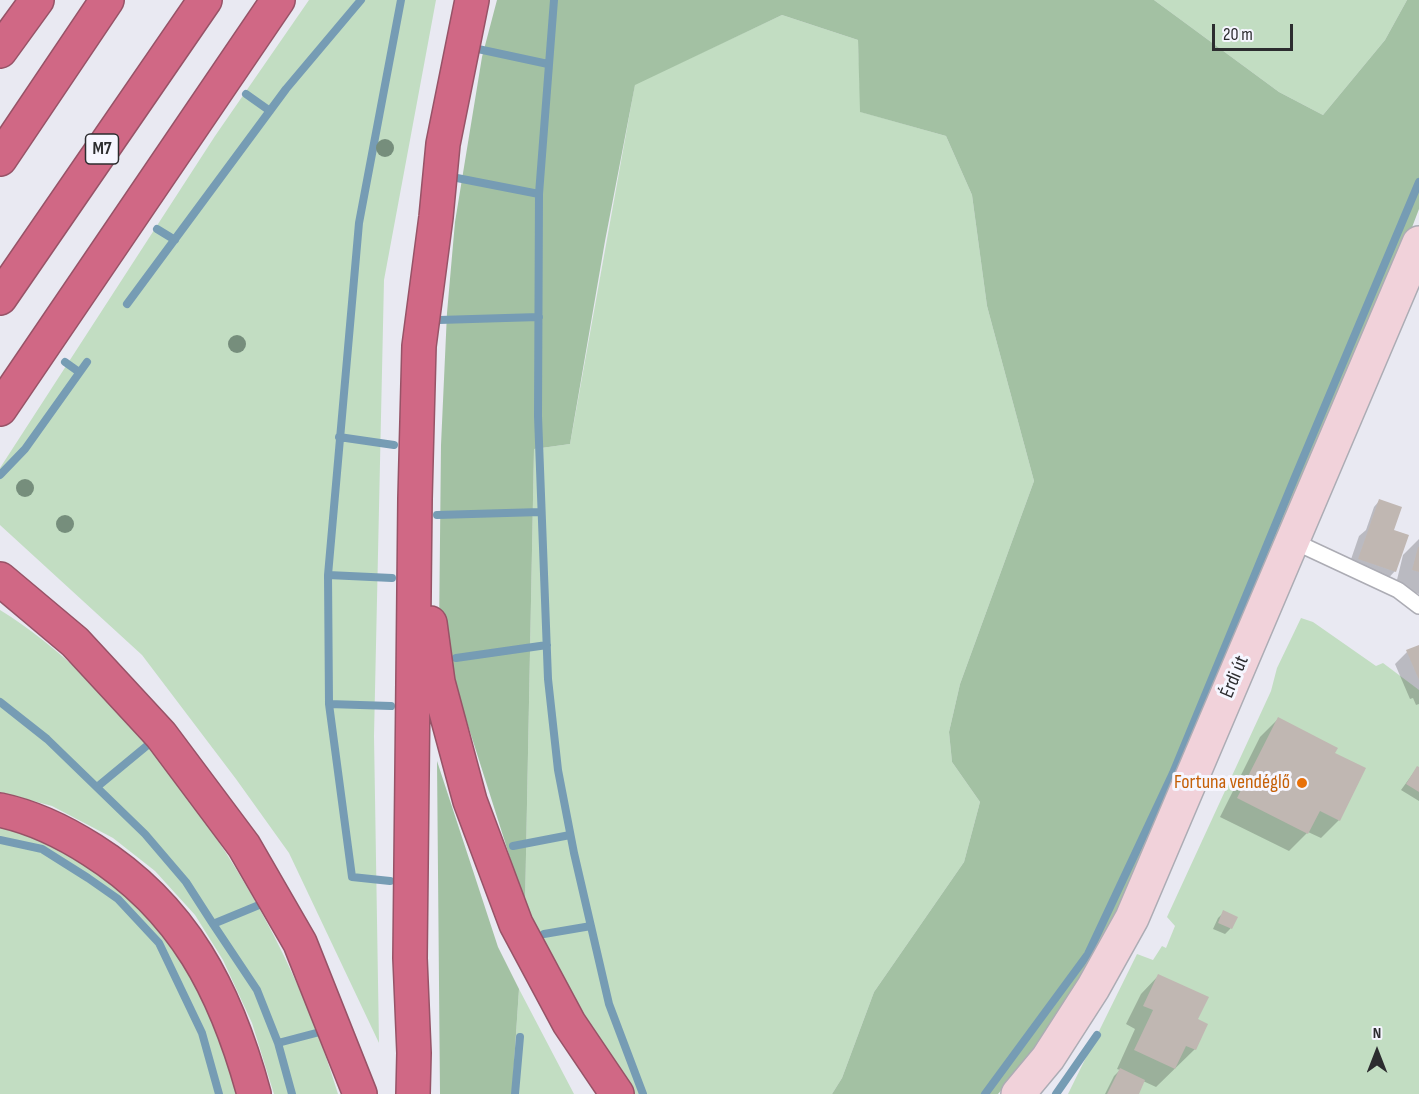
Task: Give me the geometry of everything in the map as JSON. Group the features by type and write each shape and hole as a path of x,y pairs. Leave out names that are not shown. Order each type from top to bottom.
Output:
{"highway":[{"path":"0,19 17,0"},
{"path":"0,51 37,0"},
{"path":"0,159 107,0"},
{"name":"M7","path":"0,298 205,0"},
{"path":"0,409 278,0"},
{"path":"413,1094 414,1053 410,958 419,346 443,144 472,0"},
{"path":"415,499 438,681 470,801 516,924 569,1023 617,1094"},
{"path":"0,579 75,642 161,735 244,846 300,943 360,1094"},
{"path":"0,810 16,814 70,836 118,866 175,921 202,961 216,989 240,1049 254,1094"}],"main road":[{"name":"Érdi út","path":"1018,1094 1048,1058 1093,988 1132,918 1419,243"}],"lane":[{"path":"1293,541 1398,590 1419,606"}],"green space":[{"path":"309,0 436,0 384,280 374,736 379,1043 289,853 236,779 142,655 0,525 0,468 215,136"},
{"path":"497,0 1154,0 1279,92 1323,115 1385,40 1407,0 1419,0 1419,209 1403,251 1180,781 1090,965 1040,1046 998,1094 832,1094 842,1078 874,992 964,862 980,802 952,762 949,732 960,684 1034,481 987,306 972,195 946,136 860,112 858,40 782,15 635,85 570,444 534,449 525,905 439,634 441,445 447,313 455,222 482,57"},
{"path":"1154,0 1407,0 1385,40 1323,115 1279,92"},
{"path":"782,15 858,40 861,112 946,136 972,195 987,306 1034,481 960,684 949,732 952,762 980,802 964,862 874,992 842,1078 832,1094 621,1094 525,905 534,449 570,444 635,84"},
{"path":"0,610 43,640 101,693 153,752 211,830 238,872 285,957 323,1048 338,1094 274,1094 252,1023 223,960 195,915 155,871 113,838 52,806 0,792"},
{"path":"1301,618 1313,622 1376,666 1383,663 1419,690 1419,1094 1068,1094 1137,954 1153,960 1162,946 1166,948 1175,926 1167,917 1271,691 1277,668"},
{"path":"437,761 498,947 519,989 512,1094 440,1094"},
{"path":"0,827 46,842 85,863 146,911 195,979 218,1031 238,1094 0,1094"},
{"path":"519,989 574,1094 512,1094"}],"building":[{"path":"1379,499 1402,507 1394,530 1409,535 1396,572 1358,559"},
{"path":"1419,547 1419,572 1412,570"},
{"path":"1419,645 1419,680 1406,650"},
{"name":"Fortuna vendéglő","path":"1278,717 1338,748 1335,753 1366,768 1340,821 1320,811 1308,834 1237,798"},
{"path":"1417,766 1419,767 1419,792 1406,784"},
{"path":"1223,910 1238,917 1232,929 1218,923"},
{"path":"1158,974 1209,997 1198,1019 1208,1024 1196,1050 1186,1046 1175,1069 1134,1050 1153,1010 1143,1006"},
{"path":"1120,1068 1145,1080 1139,1094 1107,1094"}],"waterway":[{"path":"127,304 286,89 361,0"},
{"path":"390,881 352,877 329,704 328,575 359,223 401,0"},
{"path":"554,0 539,194 538,416 548,679 558,770 574,853 609,1004 643,1094"},
{"path":"478,49 548,64"},
{"path":"246,94 270,111"},
{"path":"457,178 539,194"},
{"path":"985,1094 1088,954 1173,773 1419,182"},
{"path":"157,229 175,240"},
{"path":"439,320 539,317"},
{"path":"65,362 79,372"},
{"path":"0,475 25,449 87,362"},
{"path":"339,437 394,445"},
{"path":"437,515 541,512"},
{"path":"328,575 392,578"},
{"path":"456,658 547,645"},
{"path":"0,702 47,739 145,834 186,882 213,924 259,905"},
{"path":"329,704 391,706"},
{"path":"97,787 149,744"},
{"path":"513,846 570,835"},
{"path":"0,840 42,849 88,878 118,899 159,943 202,1033 219,1094"},
{"path":"213,924 257,990 278,1043 292,1094"},
{"path":"544,934 591,926"},
{"path":"278,1043 316,1033"},
{"path":"1056,1094 1097,1035"},
{"path":"515,1094 520,1037"}],"place":[{"name":"Fortuna vendéglő","path":"1302,783"}]}
